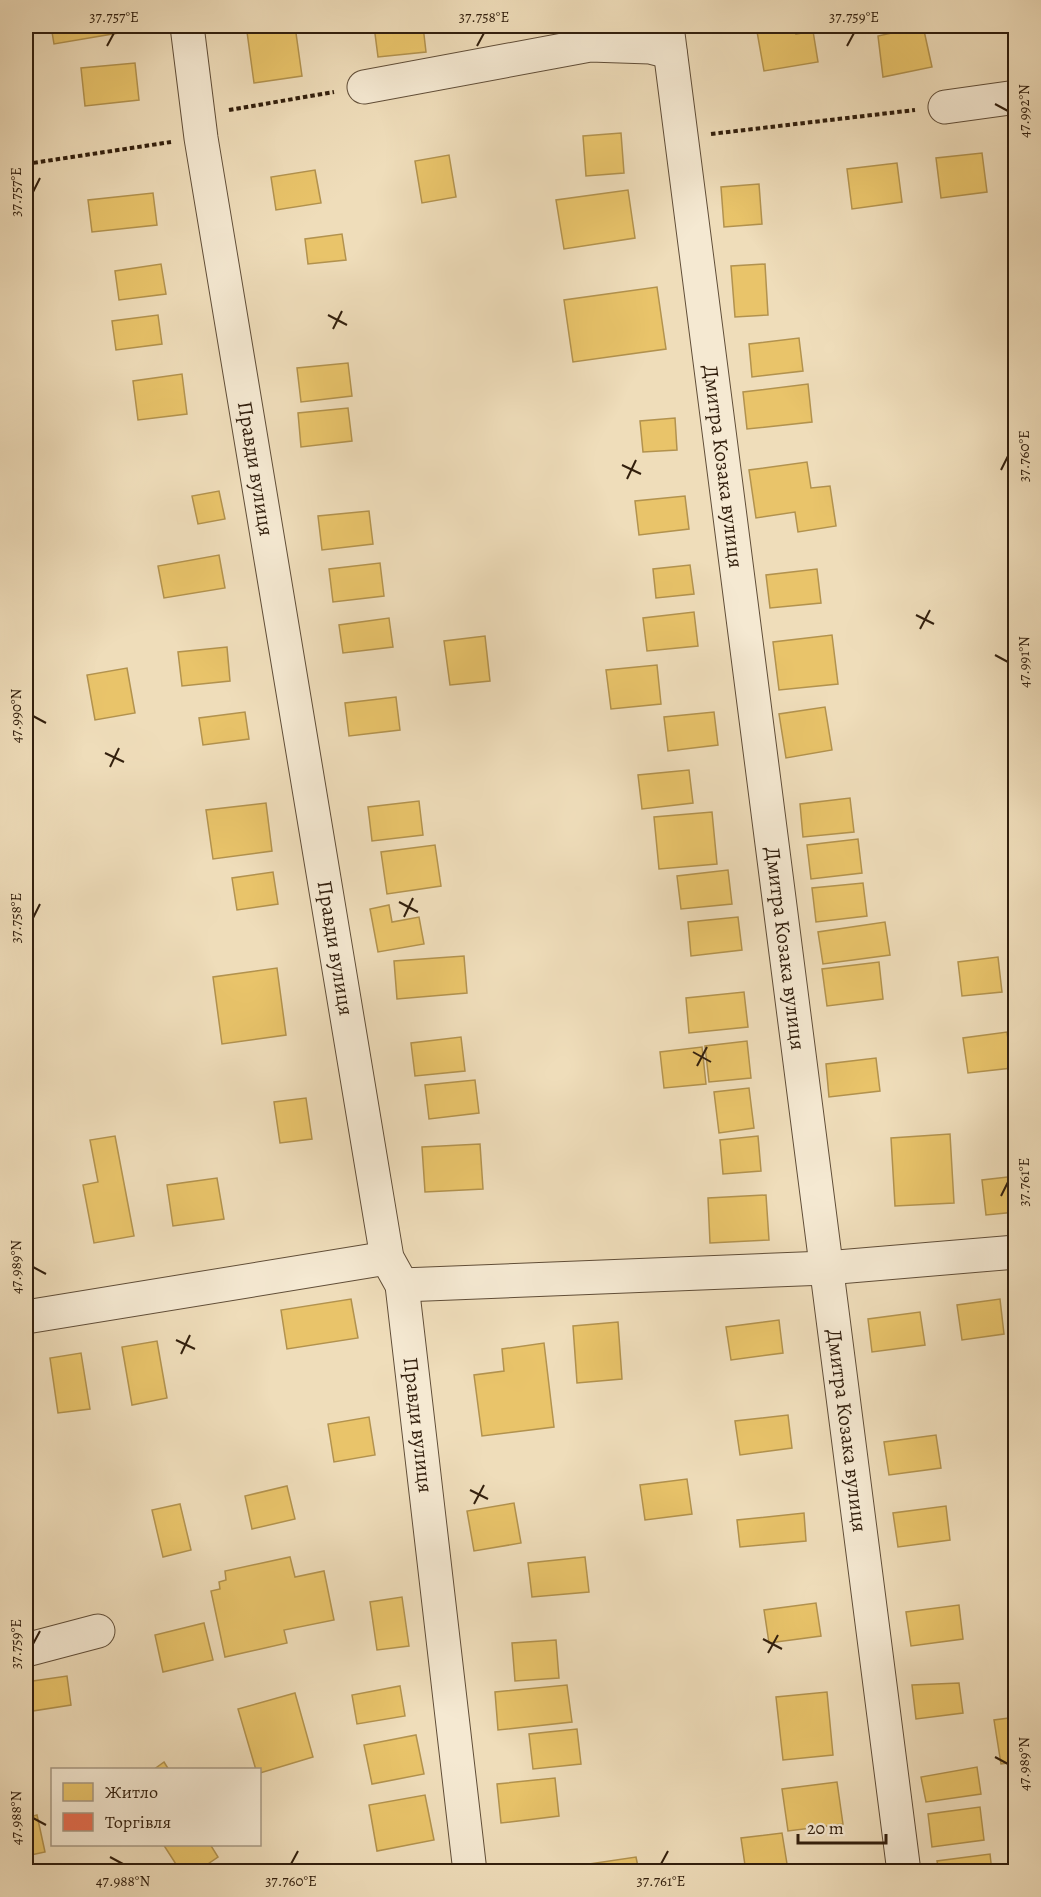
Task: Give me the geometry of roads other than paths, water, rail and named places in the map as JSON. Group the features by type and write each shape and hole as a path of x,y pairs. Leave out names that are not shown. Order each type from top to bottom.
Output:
{"street":[{"name":"Правди вулиця","path":"187,26 200,126 394,1271 470,1872"},
{"path":"364,87 590,45 650,46 668,39"},
{"name":"Дмитра Козака вулиця","path":"668,39 904,1872"},
{"path":"945,107 1016,97"},
{"path":"26,1317 394,1271 826,1268 1016,1252"},
{"path":"26,1650 98,1631"}]}
